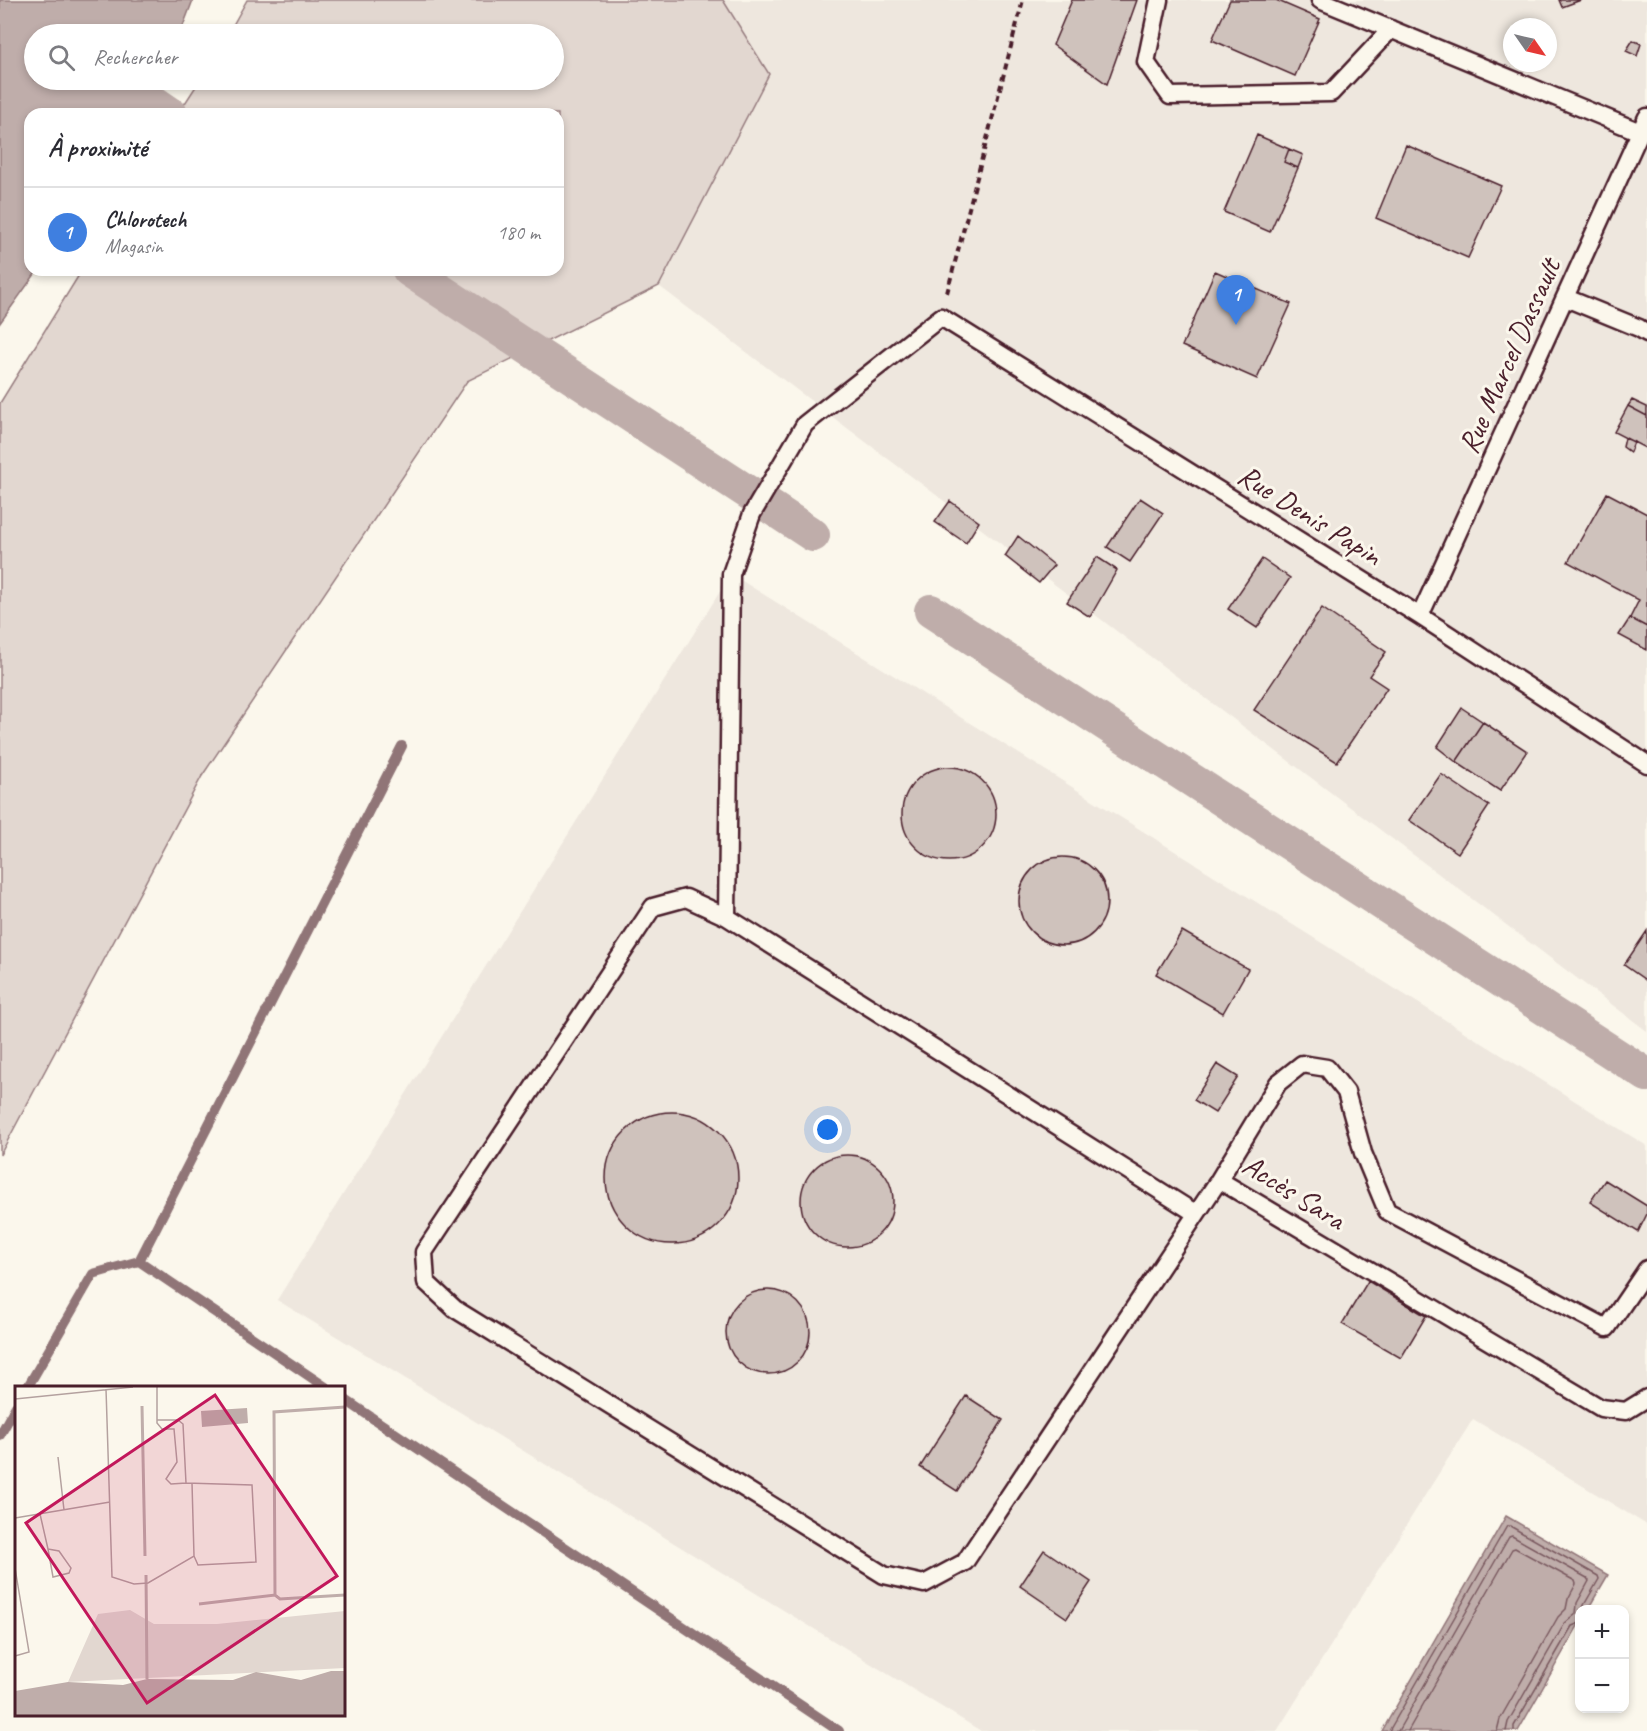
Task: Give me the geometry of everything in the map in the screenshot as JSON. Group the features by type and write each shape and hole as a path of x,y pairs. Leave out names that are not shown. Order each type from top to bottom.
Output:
{"lane":[{"path":"1159,0 1146,62 1170,96 1331,93 1391,29"},
{"path":"1320,0 1644,124"},
{"name":"Rue Marcel Dassault","path":"1420,616 1644,124"},
{"path":"1566,298 1647,333"},
{"path":"727,917 731,574 752,514 805,424 941,317"},
{"name":"Rue Denis Papin","path":"941,317 1420,616 1647,764"},
{"path":"1195,1213 727,917 686,898 653,907 424,1252 426,1282 455,1309 884,1575 924,1584 965,1562 1219,1180"},
{"name":"Accès Sara","path":"1647,1269 1607,1328 1387,1211 1363,1153 1346,1092 1327,1068 1302,1064 1278,1083 1219,1180 1601,1408 1626,1412 1647,1398"}],"path":[{"path":"941,317 1023,0"}],"shaded area":[{"path":"247,0 723,0 769,74 659,286 467,381 202,776 0,1155 0,403 78,276 564,276 564,108 182,108 194,90 564,90 564,24 234,24"},
{"path":"723,0 1647,0 1647,1031 659,286 769,74"},
{"path":"731,574 1647,1146 1647,1525 1473,1419 1277,1731 981,1731 277,1300"}],"water":[{"path":"0,0 193,0 184,24 24,24 24,90 160,90 151,108 24,108 24,276 34,276 0,323"},
{"path":"1506,1516 1608,1575 1590,1605 1575,1605 1575,1631 1518,1731 1382,1731"}],"building":[{"path":"1072,0 1137,0 1107,84 1053,45"},
{"path":"1230,0 1276,0 1320,19 1295,76 1212,40"},
{"path":"1559,0 1581,0 1562,7"},
{"path":"1633,40 1641,44 1637,56 1626,51"},
{"path":"1257,135 1289,149 1284,162 1298,168 1270,232 1224,212"},
{"path":"1406,145 1501,186 1468,258 1376,218"},
{"path":"1289,149 1303,155 1298,168 1284,162"},
{"path":"1215,271 1291,304 1257,379 1182,346"},
{"path":"1632,400 1647,407 1647,416 1628,406"},
{"path":"1628,406 1647,416 1647,449 1614,432"},
{"path":"1625,438 1634,442 1630,452 1623,447"},
{"path":"1607,493 1647,514 1647,627 1630,618 1639,600 1568,562"},
{"path":"1140,498 1163,513 1130,562 1107,547"},
{"path":"950,501 979,522 966,543 935,522"},
{"path":"1018,536 1054,565 1039,583 1005,556"},
{"path":"1097,557 1117,570 1090,617 1067,602"},
{"path":"1262,559 1290,578 1257,628 1228,609"},
{"path":"1322,608 1386,652 1369,676 1387,688 1337,762 1254,710"},
{"path":"1630,618 1647,627 1647,650 1619,635"},
{"path":"1462,708 1483,722 1456,762 1437,747"},
{"path":"1483,722 1527,751 1500,791 1456,762"},
{"path":"940,767 958,767 983,780 993,796 996,814 993,832 983,848 958,861 940,861 915,848 902,823 902,805 915,780"},
{"path":"1441,774 1489,806 1458,853 1409,820"},
{"path":"1063,857 1088,864 1100,876 1107,901 1100,926 1088,938 1063,945 1038,938 1026,926 1019,901 1026,876 1038,864"},
{"path":"1182,931 1248,969 1223,1013 1156,974"},
{"path":"1647,931 1647,981 1624,965"},
{"path":"1217,1064 1238,1077 1215,1113 1194,1100"},
{"path":"672,1112 697,1117 719,1131 733,1153 738,1178 733,1203 719,1225 697,1239 672,1244 647,1239 625,1225 611,1203 606,1178 611,1153 625,1131 647,1117"},
{"path":"847,1155 865,1158 880,1168 890,1183 893,1201 890,1219 880,1234 865,1244 847,1247 829,1244 814,1234 804,1219 801,1201 804,1183 814,1168 829,1158"},
{"path":"1605,1180 1647,1206 1647,1214 1638,1232 1590,1202"},
{"path":"1368,1281 1426,1316 1401,1358 1342,1324"},
{"path":"768,1290 784,1293 798,1302 807,1316 810,1332 807,1348 798,1362 784,1371 768,1374 752,1371 738,1362 729,1348 726,1332 729,1316 738,1302 752,1293"},
{"path":"966,1396 1003,1420 957,1491 920,1467"},
{"path":"1044,1550 1091,1582 1067,1618 1020,1586"}],"waterway":[{"path":"155,103 162,108"},
{"path":"418,276 813,535"},
{"path":"931,611 1647,1075"},
{"path":"28,1386 93,1274 139,1261 402,746"},
{"path":"139,1261 324,1386"},
{"path":"345,1400 839,1731"},
{"path":"0,1435 15,1408"}],"place":[{"name":"Chlorotech","path":"1236,325"}]}
